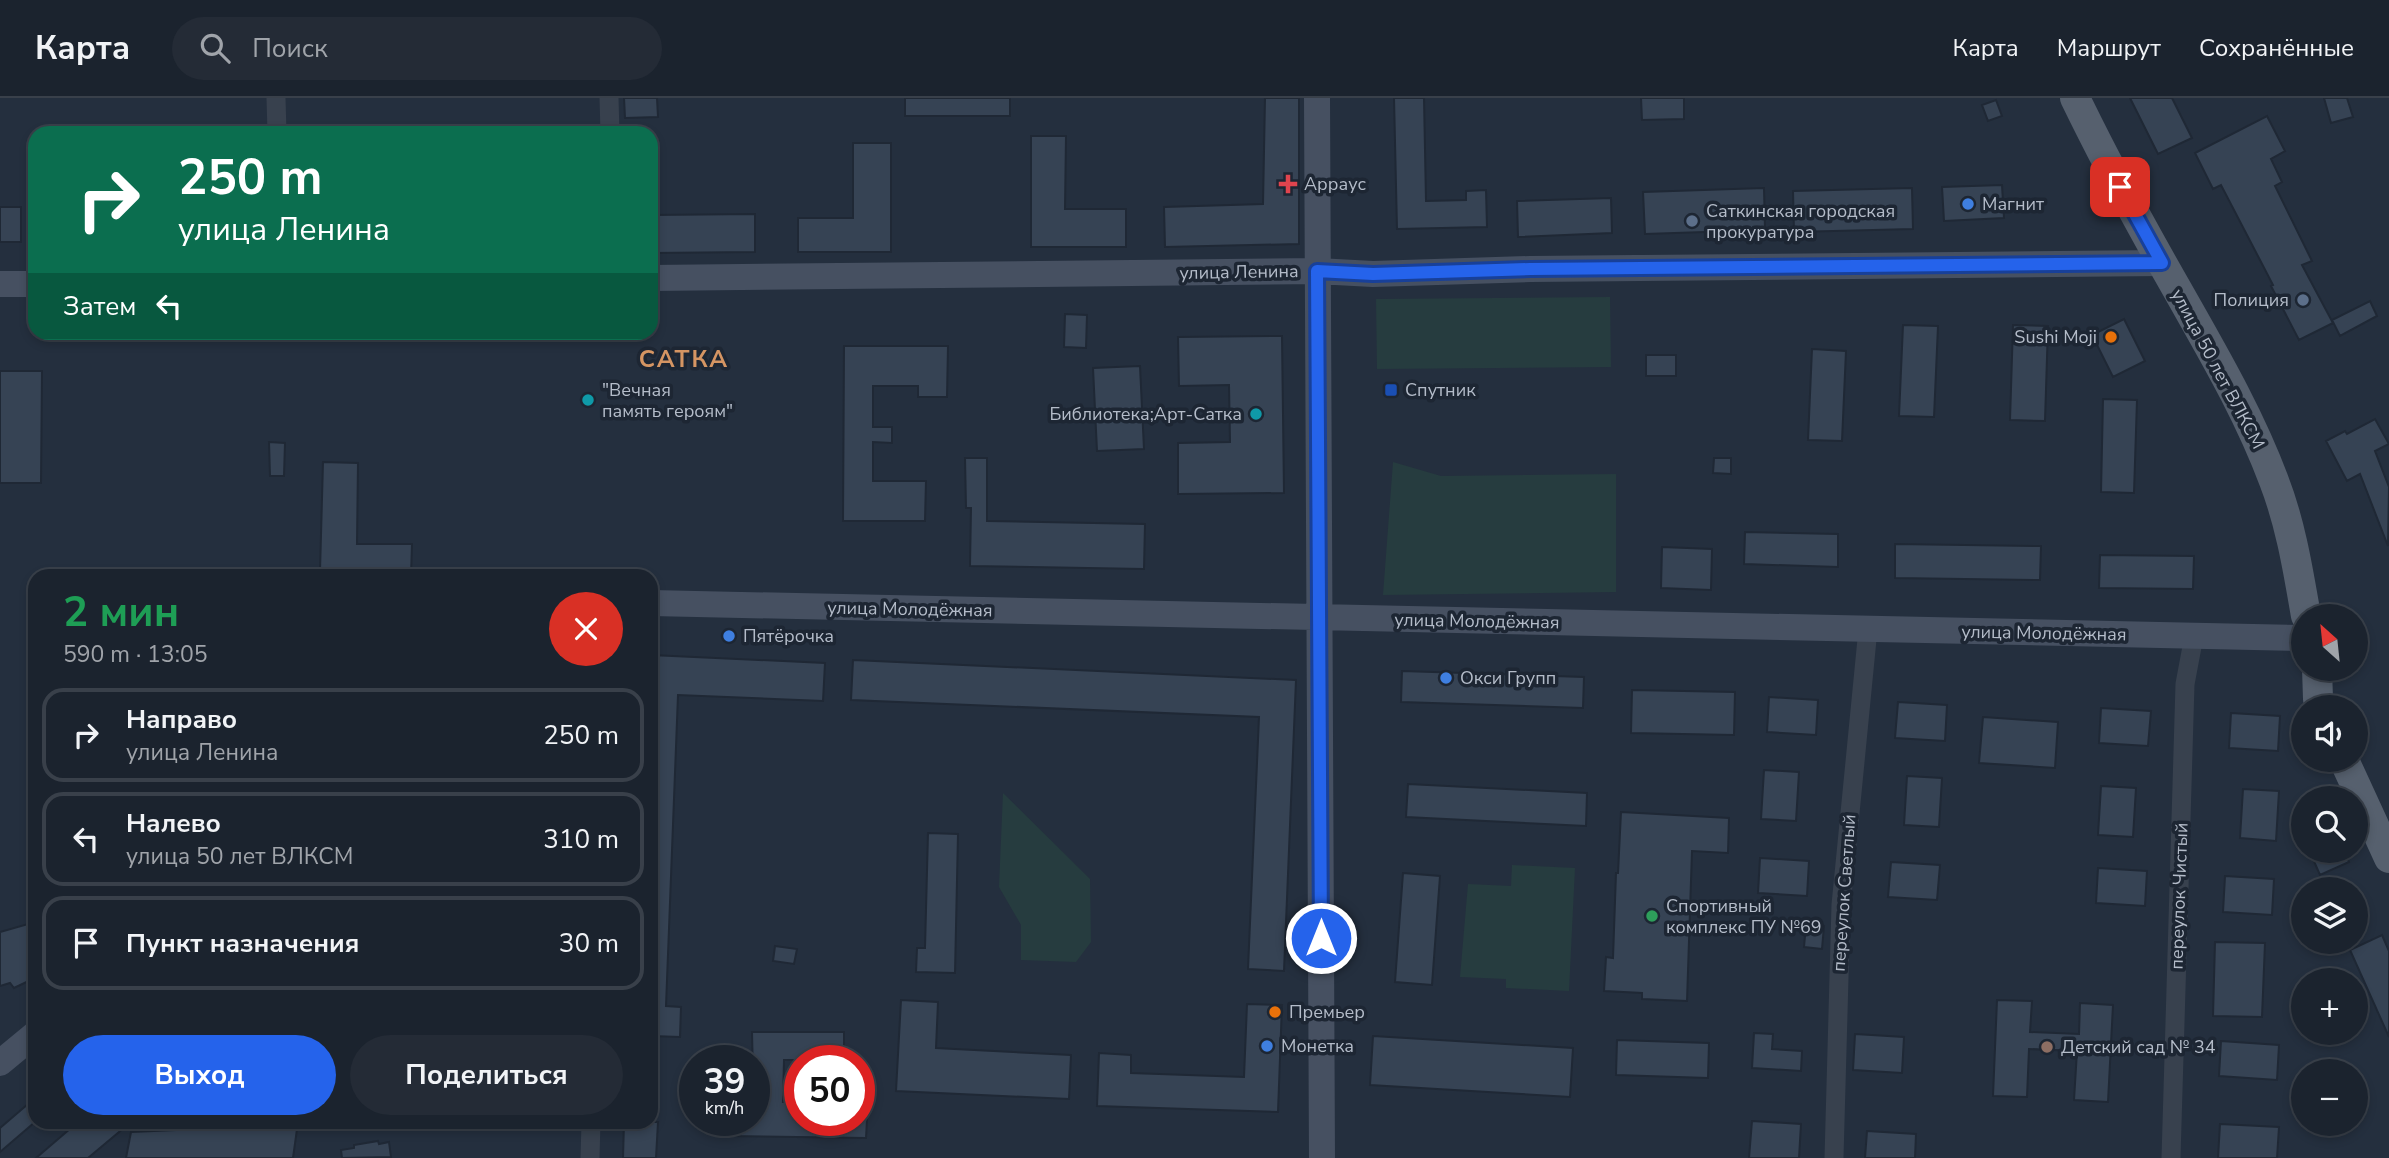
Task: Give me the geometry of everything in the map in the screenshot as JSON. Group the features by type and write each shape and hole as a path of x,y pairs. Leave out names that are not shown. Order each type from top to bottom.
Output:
{"main road":[{"path":"1317,98 1322,1158"},
{"name":"улица 50 лет ВЛКСМ","path":"2075,98 2112,172 2218,360 2265,458 2282,503 2304,604"},
{"name":"улица Ленина","path":"658,278 1317,271 1373,274 1530,269 2162,263"},
{"path":"0,284 28,284"},
{"name":"улица Молодёжная","path":"658,603 2291,638"},
{"path":"2350,772 2389,858"},
{"path":"0,1063 28,1040"}],"street":[{"path":"276,98 277,126"},
{"path":"609,98 610,126"},
{"name":"переулок Светлый","path":"1834,1158 1841,905 1868,629"},
{"name":"переулок Чистый","path":"2171,1158 2185,684 2194,636"},
{"path":"590,1158 591,1129"}],"green space":[{"path":"1610,297 1611,367 1377,369 1376,299"},
{"path":"1393,462 1441,476 1616,474 1616,592 1383,595"},
{"path":"1003,793 1090,879 1091,942 1076,962 1021,960 1021,925 999,887"},
{"path":"1512,865 1575,868 1569,991 1506,988 1506,979 1460,977 1468,884 1511,886"}],"building":[{"path":"624,98 657,98 658,117 625,118"},
{"path":"905,98 1010,98 1010,116 905,116"},
{"path":"1265,98 1299,98 1299,244 1165,247 1164,207 1263,204"},
{"path":"1394,98 1424,98 1426,201 1466,200 1466,191 1486,190 1487,227 1397,229"},
{"path":"1641,98 1684,98 1684,119 1642,120"},
{"path":"2130,98 2172,98 2192,138 2158,154"},
{"path":"2324,98 2347,98 2353,117 2331,123"},
{"path":"1996,100 2002,116 1988,121 1982,105"},
{"path":"2267,116 2285,151 2271,159 2282,182 2275,186 2312,261 2302,265 2333,323 2299,340 2221,185 2213,189 2195,153"},
{"path":"1031,136 1066,136 1065,209 1126,209 1126,247 1031,247"},
{"path":"853,143 891,143 891,252 798,252 798,218 853,218"},
{"path":"2002,185 2004,218 1944,221 1942,187"},
{"path":"1764,188 1765,230 1645,234 1643,192"},
{"path":"1912,188 1913,229 1794,232 1793,191"},
{"path":"1611,198 1612,233 1518,237 1517,201"},
{"path":"0,207 21,207 21,242 0,242"},
{"path":"755,214 755,252 658,253 658,215"},
{"path":"2370,301 2377,316 2340,336 2332,320"},
{"path":"1065,314 1087,315 1086,348 1064,347"},
{"path":"2124,319 2145,361 2113,377 2092,335"},
{"path":"1903,325 1938,326 1934,417 1899,416"},
{"path":"2013,325 2048,326 2045,421 2010,420"},
{"name":"Библиотека;Арт-Сатка","path":"1282,336 1284,493 1178,494 1178,443 1230,442 1229,385 1179,386 1178,337"},
{"path":"844,346 948,346 947,397 918,397 918,386 873,386 873,427 892,427 892,443 873,442 873,481 926,481 925,521 843,521"},
{"path":"1812,349 1846,351 1842,441 1808,440"},
{"path":"1646,355 1676,355 1676,376 1646,376"},
{"path":"1140,366 1144,449 1097,451 1093,368"},
{"path":"0,371 42,371 41,483 0,483"},
{"path":"2103,399 2137,400 2134,493 2101,492"},
{"path":"2375,419 2389,444 2375,451 2389,487 2388,546 2360,474 2347,481 2326,441 2345,431 2347,434"},
{"path":"269,442 285,443 284,476 270,476"},
{"path":"965,458 987,458 987,521 1145,524 1144,569 970,566 971,508 966,508"},
{"path":"1714,458 1731,458 1731,474 1713,473"},
{"path":"323,462 358,463 357,544 412,544 411,569 320,569"},
{"path":"1745,532 1838,534 1838,567 1744,564"},
{"path":"1895,544 2041,546 2040,580 1895,578"},
{"path":"1662,547 1712,549 1711,590 1661,588"},
{"path":"2100,555 2194,556 2193,589 2099,588"},
{"path":"658,655 825,663 823,701 678,695 666,1006 681,1007 680,1037 658,1036"},
{"path":"853,660 1296,680 1284,971 1248,969 1259,717 851,700"},
{"path":"1402,671 1584,677 1583,708 1401,702"},
{"path":"1632,690 1735,692 1734,735 1631,733"},
{"path":"1769,697 1818,700 1816,735 1767,732"},
{"path":"1898,702 1947,705 1945,741 1895,738"},
{"path":"2101,708 2151,711 2148,746 2099,743"},
{"path":"2231,713 2280,716 2278,751 2229,748"},
{"path":"1983,717 2058,722 2055,768 1979,763"},
{"path":"1764,770 1799,772 1796,821 1761,819"},
{"path":"1907,776 1942,778 1939,827 1904,825"},
{"path":"1408,784 1587,793 1586,826 1406,817"},
{"path":"2101,786 2136,788 2133,837 2098,835"},
{"path":"2243,789 2279,791 2276,841 2240,838"},
{"name":"Спортивный комплекс ПУ №69","path":"1621,812 1729,818 1728,853 1692,851 1687,1001 1642,999 1642,993 1604,991 1606,957 1613,958"},
{"path":"928,833 958,834 955,973 916,972 917,948 925,948"},
{"path":"1760,858 1809,861 1807,896 1758,893"},
{"path":"1891,862 1940,865 1937,900 1888,897"},
{"path":"2315,863 2347,863 2320,875"},
{"path":"2098,868 2147,871 2145,906 2096,903"},
{"path":"1403,873 1440,876 1432,985 1395,982"},
{"path":"2225,876 2274,879 2272,915 2223,912"},
{"path":"28,924 28,981 14,988 10,983 0,986 0,932"},
{"path":"1806,925 1824,926 1822,949 1804,947"},
{"path":"2382,935 2389,951 2389,1037 2368,990 2368,968 2358,968 2352,954 2368,954 2368,942"},
{"path":"2215,942 2265,943 2262,1017 2213,1016"},
{"path":"775,946 797,949 794,964 773,961"},
{"path":"901,1000 938,1002 936,1048 1071,1055 1069,1099 896,1091"},
{"path":"1997,1000 2032,1001 2030,1032 2079,1034 2080,1003 2113,1005 2108,1102 2074,1100 2077,1051 2029,1049 2027,1097 1993,1096"},
{"path":"1247,1004 1282,1005 1278,1112 1097,1106 1099,1053 1131,1055 1131,1073 1244,1077"},
{"path":"752,1032 844,1032 844,1045 784,1045 784,1136 866,1138 726,1136 770,1136 770,1045 752,1045"},
{"path":"1754,1033 1773,1034 1772,1049 1802,1051 1801,1071 1752,1068"},
{"path":"1855,1034 1904,1037 1902,1073 1853,1070"},
{"path":"1373,1036 1573,1048 1570,1097 1370,1085"},
{"path":"1617,1040 1709,1043 1708,1078 1616,1075"},
{"path":"2221,1041 2279,1045 2277,1080 2219,1076"},
{"path":"28,1104 28,1128 0,1152 0,1128"},
{"path":"1752,1121 1801,1124 1799,1158 1749,1158"},
{"path":"2220,1124 2279,1127 2277,1158 2218,1158"},
{"path":"70,1129 123,1129 88,1158 36,1158"},
{"path":"297,1129 293,1158 126,1158 131,1132"},
{"path":"624,1129 658,1129 656,1158 623,1158"},
{"path":"1867,1131 1916,1134 1915,1158 1865,1158"},
{"path":"378,1141 379,1144 389,1142 391,1157 342,1158 341,1150"}],"place":[{"name":"Арраус","path":"1288,184"},
{"name":"Магнит","path":"1968,204"},
{"name":"Саткинская городская прокуратура","path":"1692,221"},
{"name":"Полиция","path":"2303,300"},
{"name":"Sushi Moji","path":"2111,337"},
{"name":"Спутник","path":"1391,390"},
{"name":"\"Вечная память героям\"","path":"588,400"},
{"name":"Библиотека;Арт-Сатка","path":"1256,414"},
{"name":"Пятёрочка","path":"729,636"},
{"name":"Окси Групп","path":"1446,678"},
{"name":"Спортивный комплекс ПУ №69","path":"1652,916"},
{"name":"Премьер","path":"1275,1012"},
{"name":"Монетка","path":"1267,1046"},
{"name":"Детский сад № 34","path":"2047,1047"}],"district":[{"name":"САТКА","path":"684,359"}],"route":[{"path":"1321,938 1317,271 1373,274 1530,269 2162,263 2120,187"}]}
